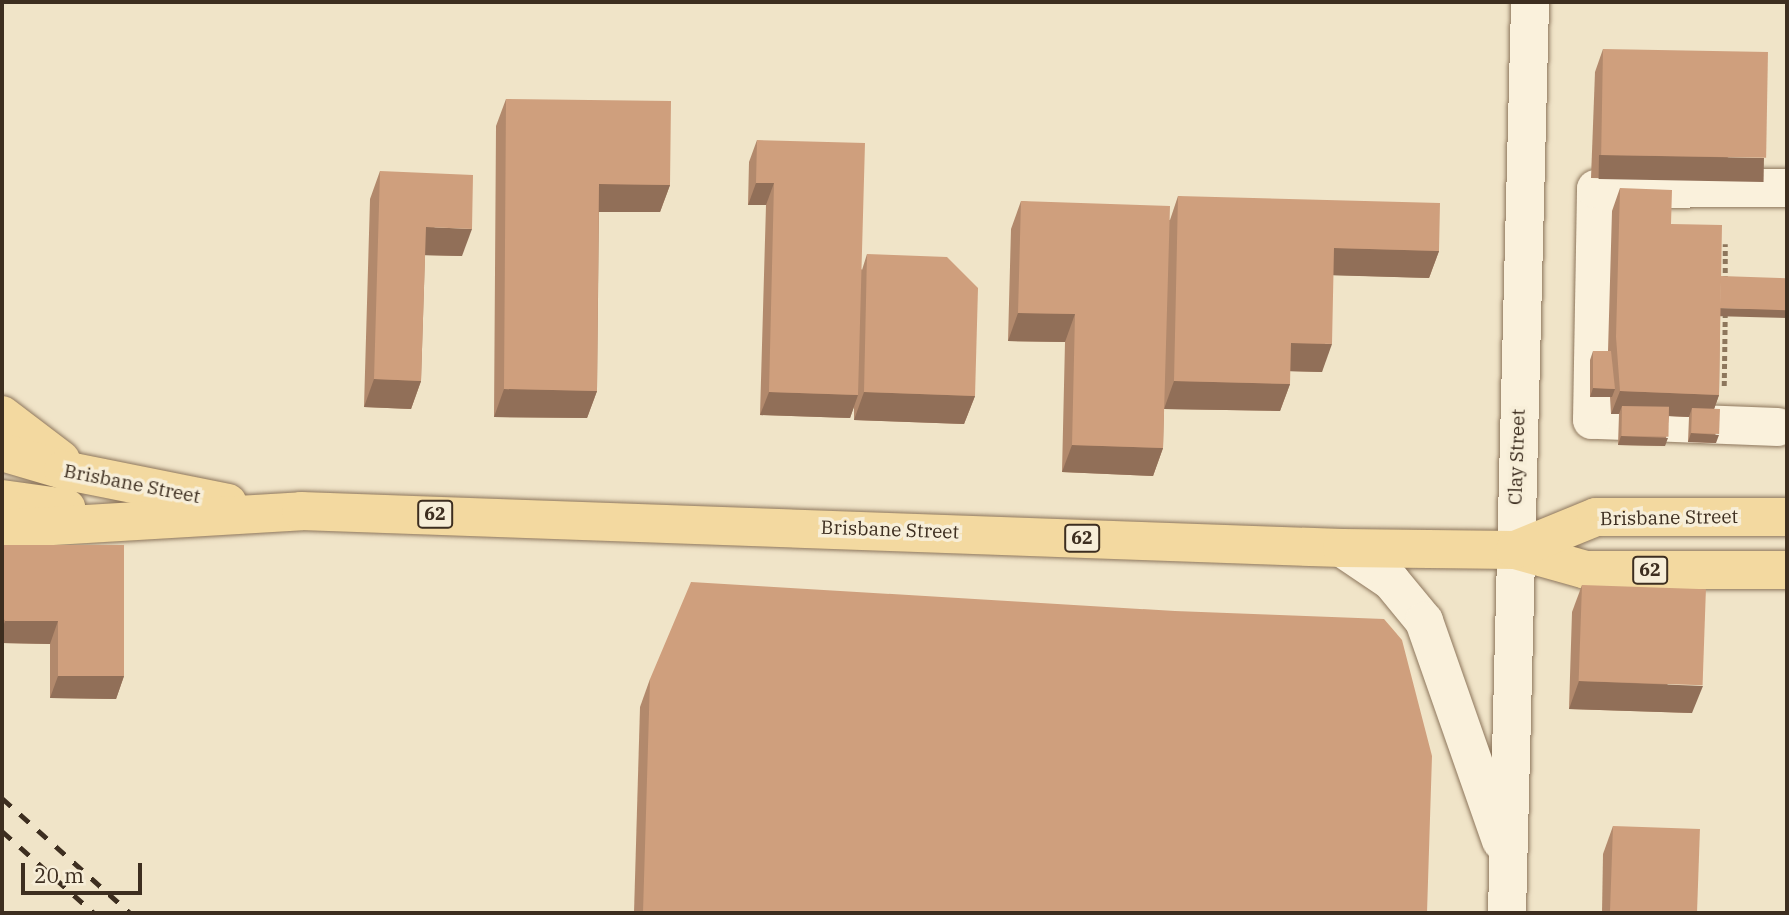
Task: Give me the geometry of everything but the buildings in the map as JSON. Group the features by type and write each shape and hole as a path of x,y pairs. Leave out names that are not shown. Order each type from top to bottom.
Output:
{"main road":[{"name":"62","path":"2,415 39,446 86,474"},
{"name":"Brisbane Street","path":"2,452 86,474 264,510"},
{"name":"Brisbane Street","path":"2,499 208,517"},
{"name":"Brisbane Street","path":"2,529 208,517 264,510 1342,548 1515,550 1586,570 1787,570"},
{"name":"Brisbane Street","path":"1515,550 1596,517 1787,517"}],"street":[{"name":"Clay Street","path":"1507,913 1530,2"},
{"path":"1778,427 1592,420 1596,188 1787,188"},
{"path":"1342,548 1391,581 1424,621 1508,859"}],"path":[{"path":"1725,244 1725,284"},
{"path":"1725,298 1724,405 1735,408 1736,425"}],"railway":[{"path":"2,798 130,913"},
{"path":"2,831 94,913"}]}
